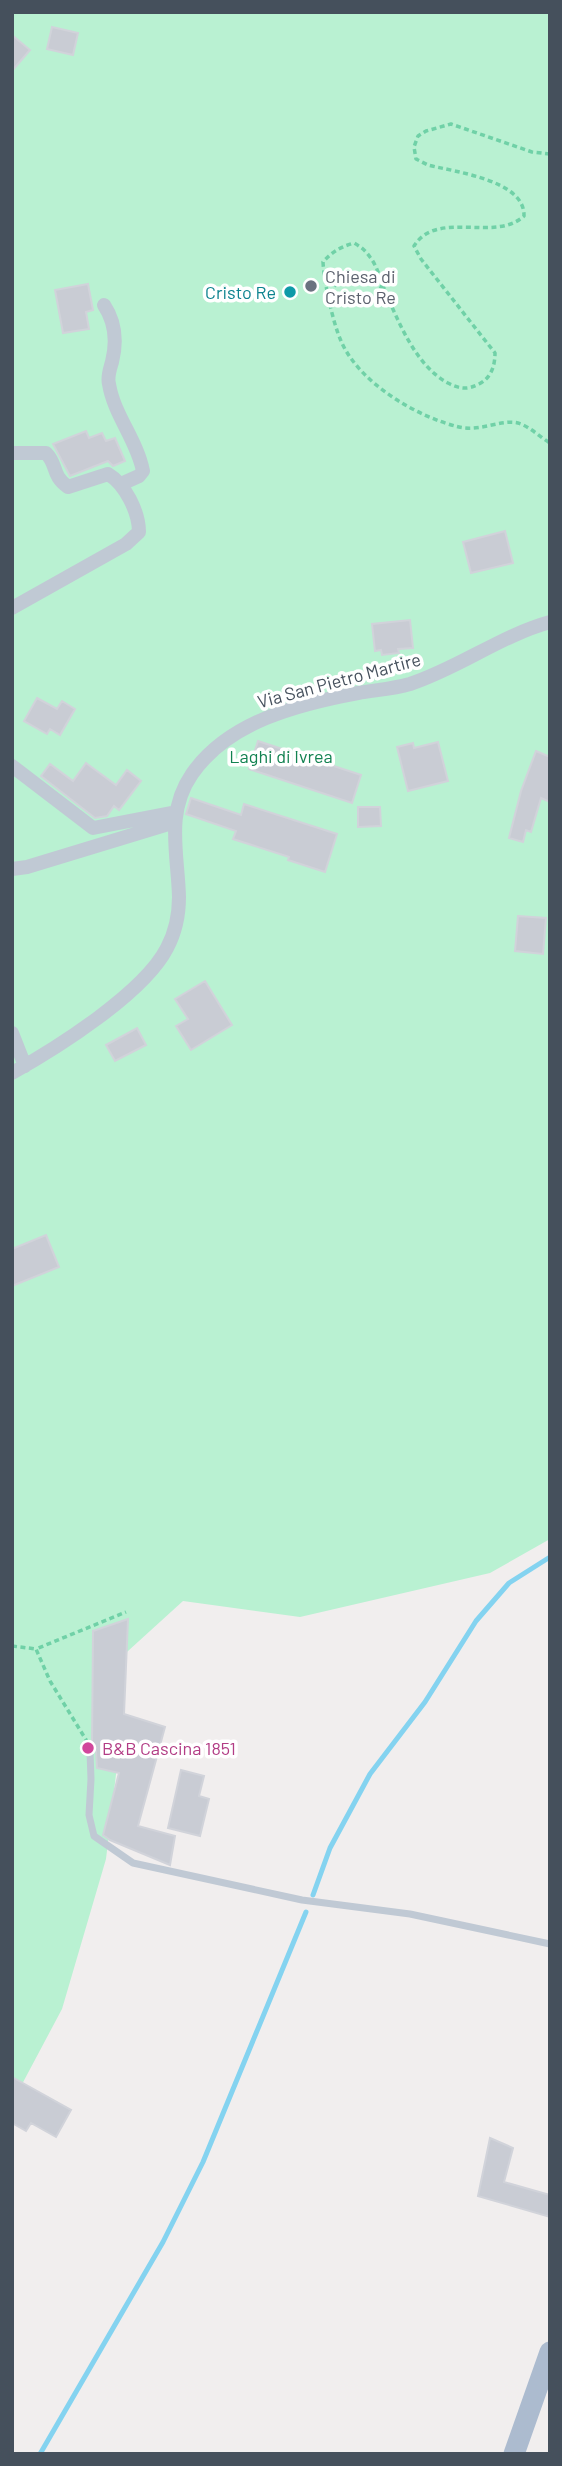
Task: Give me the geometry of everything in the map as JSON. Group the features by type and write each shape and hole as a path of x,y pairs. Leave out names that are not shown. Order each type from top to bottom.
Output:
{"main road":[{"path":"514,2454 550,2352"}],"street":[{"path":"104,305 112,323 116,345 108,382 115,404 141,460 142,471 139,476 121,484"},
{"path":"12,453 46,453 52,458 55,475 68,486 107,474 121,484 139,523 139,532 135,538 12,608"},
{"name":"Via San Pietro Martire","path":"19,1070 120,1001 160,960 168,947 178,915 175,817 185,786 217,744 244,727 291,710 335,698 410,684 470,658 502,640 550,622"},
{"path":"12,766 93,828 175,817"},
{"path":"12,869 27,867 175,817"},
{"path":"12,1033 19,1070"}],"lane":[{"path":"90,1752 89,1815 94,1836 133,1863 303,1900 410,1914 550,1944"}],"path":[{"path":"550,154 532,152 451,124 426,131 418,136 414,147 416,159 428,165 505,186 518,196 524,208 524,216 511,224 431,230 420,237 414,246 421,259 495,353 491,373 483,382 463,389 438,377 424,363 410,343 372,259 363,248 354,243 332,252 323,262 340,341 358,366 387,394 421,413 451,425 485,428 515,422 550,443"},
{"path":"329,293 341,278 357,276 384,289"},
{"path":"12,1646 36,1649 126,1612"},
{"path":"36,1649 50,1681 88,1741 90,1752"}],"green space":[{"name":"Laghi di Ivrea","path":"12,12 550,12 550,1539 490,1573 300,1617 183,1601 117,1661 119,1749 106,1859 62,2009 12,2103"}],"building":[{"path":"52,27 78,33 73,55 47,49"},
{"path":"12,35 30,50 12,71"},
{"path":"88,284 93,310 86,312 89,329 63,333 55,290"},
{"path":"86,431 89,438 102,433 106,441 115,438 125,461 113,466 108,461 70,476 53,444"},
{"path":"505,531 513,563 471,573 463,542"},
{"path":"410,620 413,648 398,649 399,653 382,655 381,650 375,651 372,624"},
{"path":"37,698 57,709 62,701 75,709 60,735 50,729 47,734 24,721"},
{"path":"258,741 361,775 352,803 249,769"},
{"path":"438,742 448,781 408,791 397,747 413,743 414,748"},
{"path":"536,751 550,757 550,802 541,798 531,832 526,830 523,842 509,838 521,791"},
{"path":"86,763 116,785 127,770 141,781 119,810 114,806 107,816 95,818 41,776 50,764 73,781"},
{"path":"191,798 241,815 244,804 337,834 325,872 233,839 236,831 186,814"},
{"path":"358,807 380,807 381,826 358,827"},
{"path":"518,916 546,918 543,954 515,951"},
{"path":"205,981 232,1025 191,1050 176,1026 188,1019 175,999"},
{"path":"137,1028 146,1045 115,1061 106,1045"},
{"path":"46,1235 59,1267 12,1286 12,1249"},
{"path":"128,1619 124,1714 165,1727 138,1826 175,1836 170,1865 103,1835 119,1773 97,1768 96,1751 92,1746 93,1631"},
{"path":"181,1770 204,1776 199,1796 209,1799 200,1836 168,1828"},
{"path":"12,2077 71,2110 56,2137 31,2123 26,2131 12,2123"},
{"path":"490,2138 513,2148 504,2182 550,2195 550,2217 478,2196"}],"waterway":[{"path":"313,1895 330,1848 370,1774 425,1702 476,1621 509,1583 550,1557"},
{"path":"40,2454 163,2242 203,2162 306,1912"}],"place":[{"name":"Chiesa di Cristo Re","path":"311,286"},
{"name":"Cristo Re","path":"290,292"},
{"name":"B&B Cascina 1851","path":"88,1748"}]}
